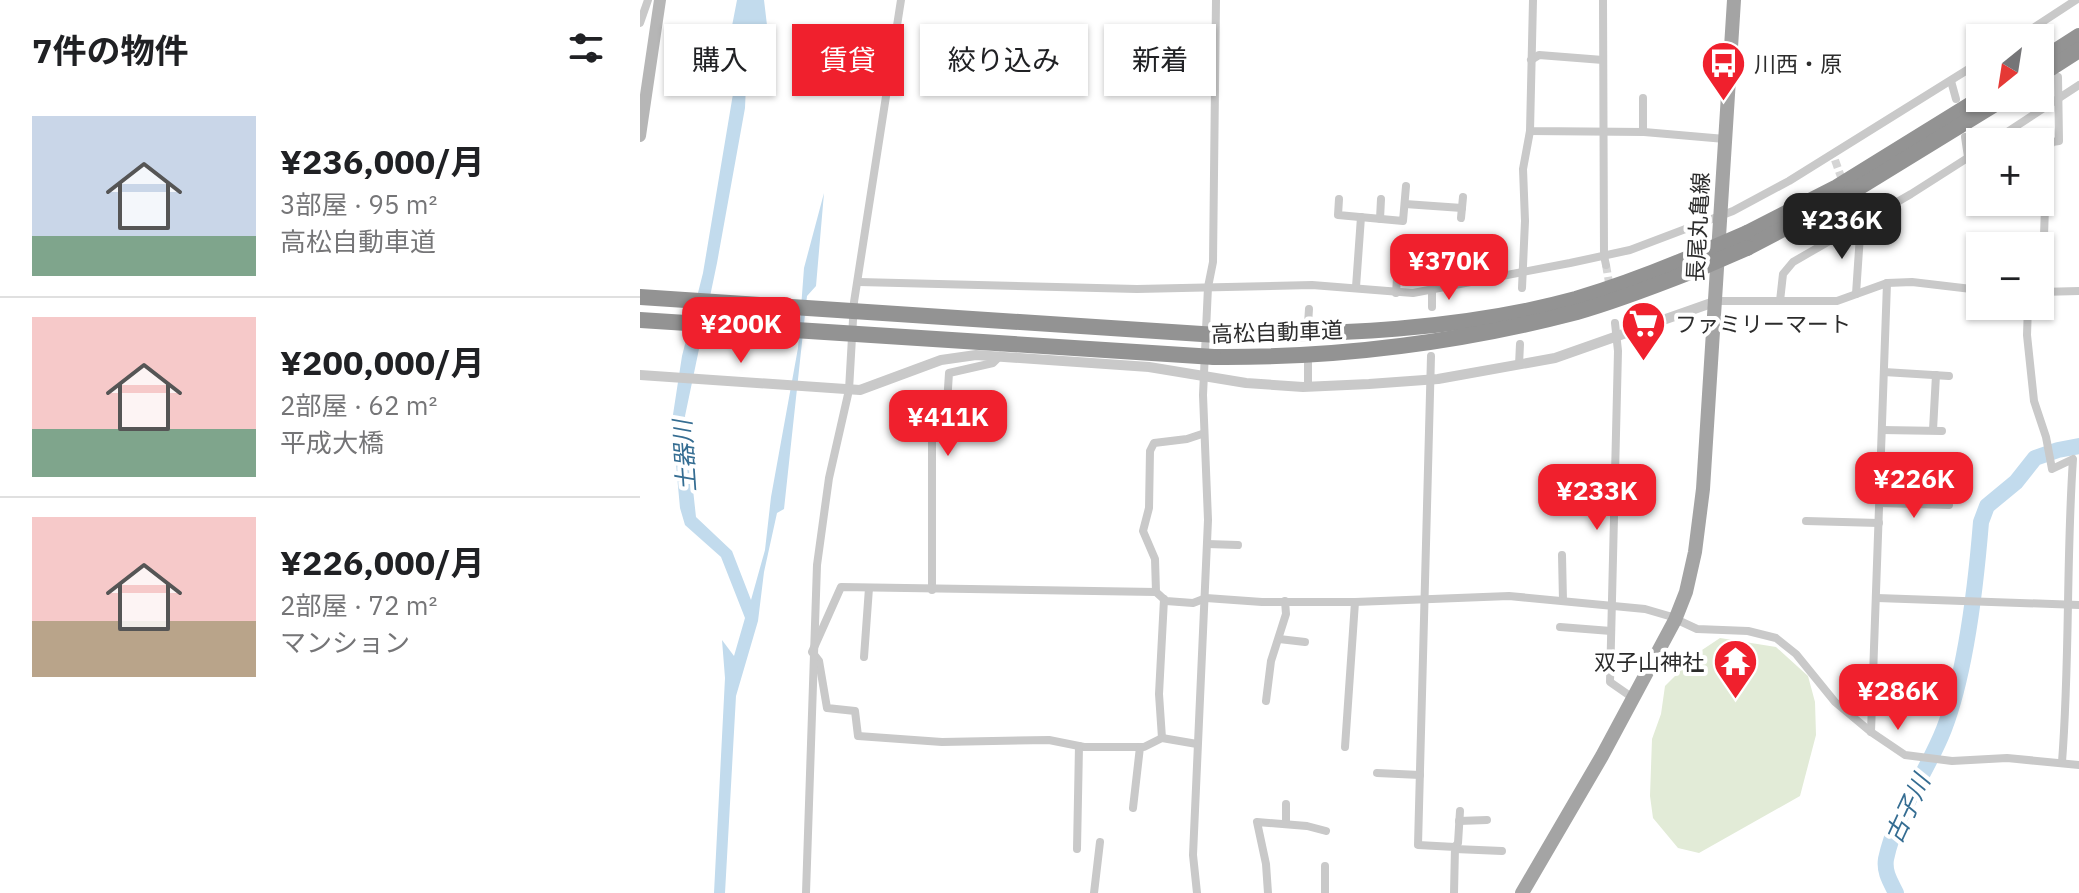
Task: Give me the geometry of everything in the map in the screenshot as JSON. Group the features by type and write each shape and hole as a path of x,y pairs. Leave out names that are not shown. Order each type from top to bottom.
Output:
{"highway":[{"path":"2054,52 2079,36"},
{"path":"2054,66 2079,50"},
{"name":"高松自動車道","path":"1747,241 1966,107"},
{"name":"高松自動車道","path":"640,320 1214,357 1324,354 1466,337 1578,312 1747,241 1842,198 1982,112"},
{"name":"高松自動車道","path":"640,297 1217,335 1351,332 1465,322 1574,299 1703,260"}],"main road":[{"path":"640,136 660,0"},
{"name":"長尾丸亀線","path":"1522,893 1633,698 1675,620 1686,592 1703,489 1734,0"}],"street":[{"path":"640,23 648,0"},
{"path":"806,893 812,652 819,550 901,0"},
{"path":"1197,893 1193,855 1201,636 1206,598 1202,434 1208,287 1213,262 1216,0"},
{"path":"1522,288 1525,221 1523,169 1530,131 1533,0"},
{"path":"1603,0 1605,261"},
{"path":"2044,24 2076,0"},
{"path":"1531,60 1539,55 1603,60"},
{"path":"859,282 1123,288 1312,285 1396,293 1432,290 1522,272 1605,261 1721,216 1833,158 1966,71"},
{"path":"2044,232 2047,151 2052,142 2059,141 2058,77"},
{"path":"1951,81 1956,99"},
{"path":"2014,128 2079,85"},
{"path":"1643,98 1643,132"},
{"path":"1530,131 1643,132 1725,139"},
{"path":"1965,137 1966,144"},
{"path":"1780,301 1783,274 1787,267 1856,220 1966,158"},
{"path":"1339,199 1338,215 1403,221 1406,186"},
{"path":"1405,204 1462,213 1463,197"},
{"path":"1380,219 1381,199"},
{"path":"1356,287 1361,217"},
{"path":"1856,220 1860,235 1856,294"},
{"path":"1396,293 1399,250"},
{"path":"640,375 844,390 877,386 941,360 976,355 1149,367 1246,383 1308,387 1431,379 1555,358 1717,301 1822,303 1837,301 1887,283 1912,282 1966,288"},
{"path":"1871,732 1887,283"},
{"path":"1432,290 1432,307"},
{"path":"2054,292 2079,291"},
{"path":"1308,324 1309,309"},
{"path":"2028,320 2034,401 2049,448 2050,464 2052,469 2076,458 2067,605 2068,690 2062,762"},
{"path":"1615,323 1610,682 1633,698"},
{"path":"1519,365 1520,344"},
{"path":"932,590 932,436 945,435 949,373 993,363 1000,356"},
{"path":"1431,356 1418,845 1502,851"},
{"path":"1308,363 1308,387"},
{"path":"1884,372 1949,376"},
{"path":"1882,430 1938,430 1936,375"},
{"path":"1156,592 1155,559 1143,531 1149,508 1150,451 1154,443 1202,434"},
{"path":"1923,477 1946,478"},
{"path":"1933,504 1935,478"},
{"path":"1880,503 1949,505"},
{"path":"1806,521 1879,523"},
{"path":"1207,544 1238,545"},
{"path":"1562,555 1563,601"},
{"path":"812,652 841,587 1156,592 1164,599 1193,603 1206,598 1355,602 1509,596 1611,605 1645,609 1697,629 1748,631 1776,638 1796,654 1835,702 1893,748 1914,757 2007,758 2079,765"},
{"path":"864,657 869,588"},
{"path":"1877,598 2079,605"},
{"path":"1162,738 1159,694 1164,599"},
{"path":"1266,701 1271,661 1286,614 1285,601"},
{"path":"1345,747 1355,602"},
{"path":"1560,627 1611,631"},
{"path":"1279,639 1305,642"},
{"path":"812,652 819,661 827,708 855,711 858,736 942,742 1049,740 1079,746 1140,747 1162,738 1197,744"},
{"path":"1077,849 1079,746"},
{"path":"1133,808 1140,747"},
{"path":"1377,773 1420,775"},
{"path":"1286,804 1286,824"},
{"path":"1454,893 1459,816 1487,820"},
{"path":"1268,893 1266,864 1257,822 1326,831"},
{"path":"1094,893 1100,842"},
{"path":"1325,866 1325,893"}],"green space":[{"path":"1720,638 1776,647 1808,676 1815,702 1816,735 1800,796 1699,853 1678,848 1653,818 1650,796 1652,739 1661,714 1665,686 1699,652"}],"water":[{"path":"737,0 764,0 767,24 732,24"},
{"name":"土器川","path":"733,96 746,96 717,263 685,416 696,517 732,551 751,600 765,550 771,497 798,348 804,268 824,193 816,286 807,296 784,509 777,513 764,572 758,621 736,696 725,893 714,893 725,678 722,640 734,656 745,618 721,557 685,525 680,508 672,421 682,356 703,273"}],"waterway":[{"name":"古子川","path":"1896,893 1887,872 1886,859 1897,825 1937,745 1952,706 1973,600 1981,522 1987,506 2016,482 2035,458 2079,446"}],"tunnel":[{"path":"1835,160 1855,216"},
{"path":"1606,265 1610,288"}],"place":[{"name":"川西・原","path":"1723,103"},
{"name":"ファミリーマート","path":"1644,363"},
{"name":"双子山神社","path":"1735,701"}]}
